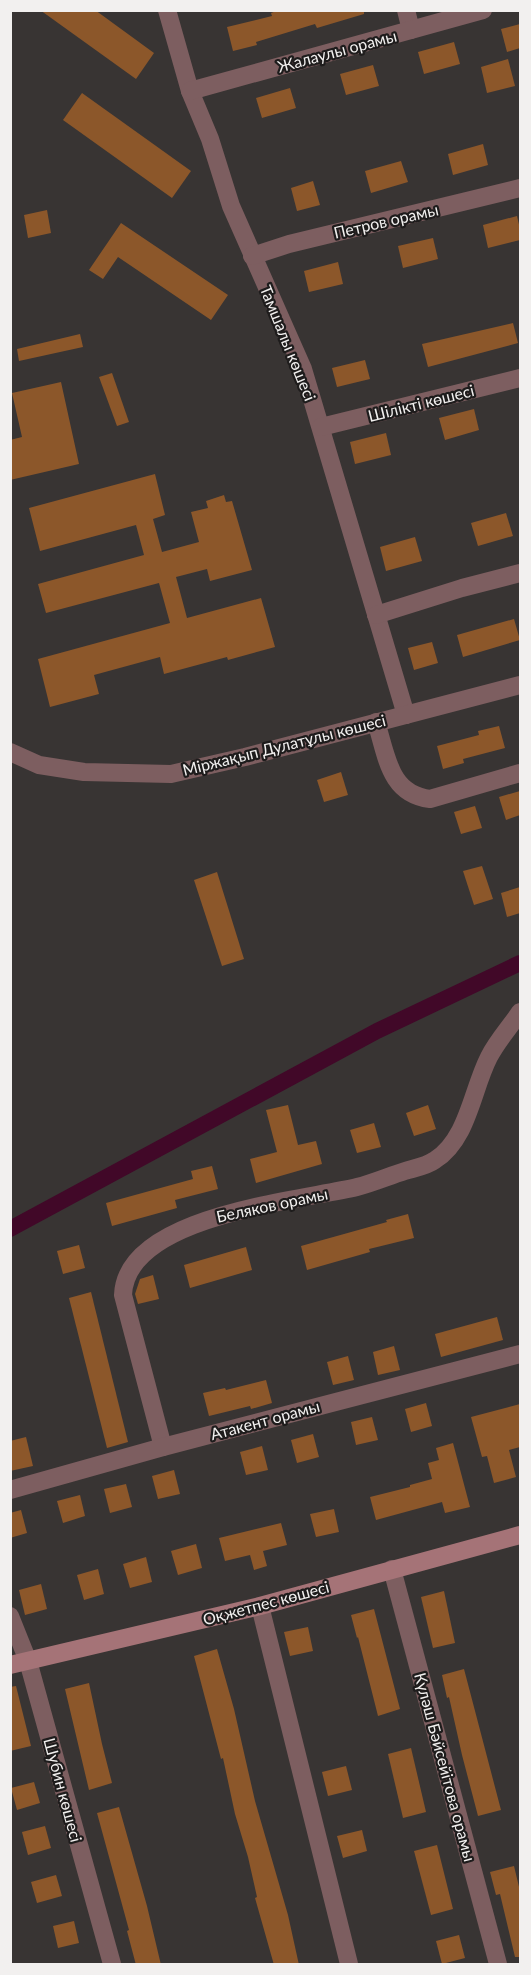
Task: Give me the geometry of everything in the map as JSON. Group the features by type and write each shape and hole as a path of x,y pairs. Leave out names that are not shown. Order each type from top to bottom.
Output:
{"street":[{"name":"Тамшалы көшесі","path":"167,10 190,91 210,139 231,206 303,369 406,715"},
{"path":"406,10 411,30"},
{"name":"Жалаулы орамы","path":"190,91 483,10"},
{"name":"Петров орамы","path":"252,256 289,244 520,189"},
{"name":"Шілікті көшесі","path":"321,427 520,378"},
{"path":"376,615 462,588 520,573"},
{"name":"Міржақып Дулатұлы көшесі","path":"10,752 39,765 84,772 171,774 245,757 520,685"},
{"path":"376,722 394,779 406,792 419,798 430,799 520,773"},
{"name":"Беляков орамы","path":"163,1447 123,1295 124,1283 145,1252 170,1236 206,1220 245,1208 358,1187 433,1162 449,1149 460,1131 489,1056 520,1012"},
{"name":"Атакент орамы","path":"10,1490 163,1447 520,1354"},
{"name":"Оқжетпес көшесі","path":"19,1663 260,1606 520,1534"},
{"name":"Күләш Бәйсейітова орамы","path":"392,1569 498,1965"},
{"path":"260,1606 349,1965"},
{"name":"Шубин көшесі","path":"10,1616 19,1663 112,1965"}],"building":[{"path":"40,10 95,10 154,53 136,79"},
{"path":"279,10 364,10 364,14 317,28 315,24 256,42 257,45 233,51 227,27 272,16 271,13"},
{"path":"520,24 520,48 507,52 501,29"},
{"path":"454,42 460,64 424,74 418,52"},
{"path":"508,59 515,86 487,93 481,67"},
{"path":"373,65 379,86 346,95 340,74"},
{"path":"290,88 296,108 262,118 256,98"},
{"path":"82,93 191,171 172,198 63,120"},
{"path":"483,144 488,165 453,175 448,154"},
{"path":"401,161 408,182 371,193 365,171"},
{"path":"313,181 320,205 297,211 291,188"},
{"path":"47,210 51,233 28,238 24,215"},
{"path":"517,216 520,240 488,248 483,225"},
{"path":"121,223 228,295 211,320 118,257 103,279 89,270"},
{"path":"433,238 438,259 403,268 398,246"},
{"path":"338,262 343,284 309,292 304,271"},
{"path":"513,323 518,343 428,367 422,344"},
{"path":"80,334 83,347 19,361 17,349"},
{"path":"365,360 370,379 337,387 332,368"},
{"path":"112,373 129,422 117,426 99,377"},
{"path":"61,382 79,464 10,480 10,440 22,437 12,393"},
{"path":"474,409 479,430 445,440 439,418"},
{"path":"386,433 391,455 355,464 350,442"},
{"path":"155,474 165,515 153,519 162,552 199,542 191,512 208,508 206,501 224,495 226,502 232,501 252,570 210,581 207,569 176,577 187,618 261,598 275,647 164,674 160,657 94,675 99,694 50,707 38,659 170,623 159,583 46,613 38,584 144,555 136,525 40,551 29,508"},
{"path":"506,513 513,536 478,546 471,523"},
{"path":"415,537 422,561 386,571 380,547"},
{"path":"514,619 520,640 463,657 457,635"},
{"path":"432,642 438,663 414,670 408,648"},
{"path":"499,726 505,748 463,759 464,763 443,769 437,746 479,735 478,731"},
{"path":"341,772 348,795 324,802 317,780"},
{"path":"520,791 520,815 506,820 499,797"},
{"path":"475,806 482,828 461,834 454,812"},
{"path":"482,866 493,899 474,905 463,871"},
{"path":"217,872 244,959 222,966 194,880"},
{"path":"520,887 520,913 507,917 501,893"},
{"path":"288,1105 298,1145 316,1141 322,1164 256,1183 250,1159 277,1152 266,1110"},
{"path":"428,1105 436,1129 414,1136 406,1113"},
{"path":"374,1123 381,1147 357,1153 350,1130"},
{"path":"212,1166 218,1189 175,1200 177,1208 112,1226 106,1203 193,1179 191,1171"},
{"path":"408,1214 414,1238 369,1249 370,1252 307,1270 301,1246"},
{"path":"79,1245 85,1268 63,1274 57,1251"},
{"path":"246,1247 252,1270 190,1288 184,1265"},
{"path":"153,1275 159,1299 138,1304 135,1294 140,1279"},
{"path":"91,1292 128,1442 107,1448 69,1298"},
{"path":"497,1317 503,1340 441,1357 435,1334"},
{"path":"394,1346 400,1370 378,1375 373,1352"},
{"path":"348,1356 354,1380 333,1385 327,1362"},
{"path":"266,1380 272,1403 209,1416 203,1393"},
{"path":"426,1403 432,1426 411,1432 405,1409"},
{"path":"520,1404 520,1447 509,1450 516,1477 494,1483 487,1456 482,1457 471,1417"},
{"path":"372,1417 378,1440 356,1445 351,1422"},
{"path":"313,1434 319,1457 297,1463 291,1440"},
{"path":"26,1437 33,1466 10,1471 10,1441"},
{"path":"453,1443 470,1507 445,1513 442,1502 376,1520 370,1497 432,1479 428,1463 439,1460 436,1448"},
{"path":"262,1446 268,1470 246,1475 240,1452"},
{"path":"174,1470 180,1494 158,1499 152,1476"},
{"path":"126,1484 132,1507 110,1513 104,1489"},
{"path":"80,1495 85,1516 63,1523 57,1501"},
{"path":"334,1509 339,1532 316,1537 310,1514"},
{"path":"21,1510 27,1533 10,1538 10,1513"},
{"path":"281,1523 287,1545 263,1551 267,1566 254,1570 250,1555 225,1561 219,1538"},
{"path":"196,1544 202,1568 178,1575 171,1551"},
{"path":"146,1557 152,1582 130,1588 123,1564"},
{"path":"98,1569 104,1594 84,1600 77,1575"},
{"path":"41,1584 47,1609 25,1615 19,1590"},
{"path":"444,1591 455,1643 433,1648 421,1597"},
{"path":"374,1609 400,1709 378,1716 351,1615"},
{"path":"308,1627 313,1651 290,1656 284,1632"},
{"path":"217,1649 234,1709 255,1801 288,1915 299,1965 274,1965 255,1898 257,1897 248,1857 194,1656"},
{"path":"464,1669 501,1810 478,1816 442,1675"},
{"path":"89,1683 112,1783 89,1790 65,1689"},
{"path":"16,1686 31,1746 10,1751 10,1687"},
{"path":"411,1748 426,1812 403,1818 388,1754"},
{"path":"346,1766 352,1790 328,1796 322,1772"},
{"path":"34,1782 40,1803 17,1810 11,1788"},
{"path":"119,1807 161,1965 136,1965 127,1931 129,1930 97,1813"},
{"path":"45,1826 51,1848 28,1855 22,1832"},
{"path":"362,1830 367,1851 343,1858 337,1836"},
{"path":"437,1845 453,1909 431,1915 414,1851"},
{"path":"514,1866 520,1891 520,1957 515,1957 500,1894 496,1895 490,1872"},
{"path":"56,1875 62,1896 37,1903 31,1882"},
{"path":"74,1921 79,1943 58,1948 53,1926"},
{"path":"459,1935 465,1958 442,1964 436,1941"}],"waterway":[{"path":"10,1229 377,1031 520,963"}]}
